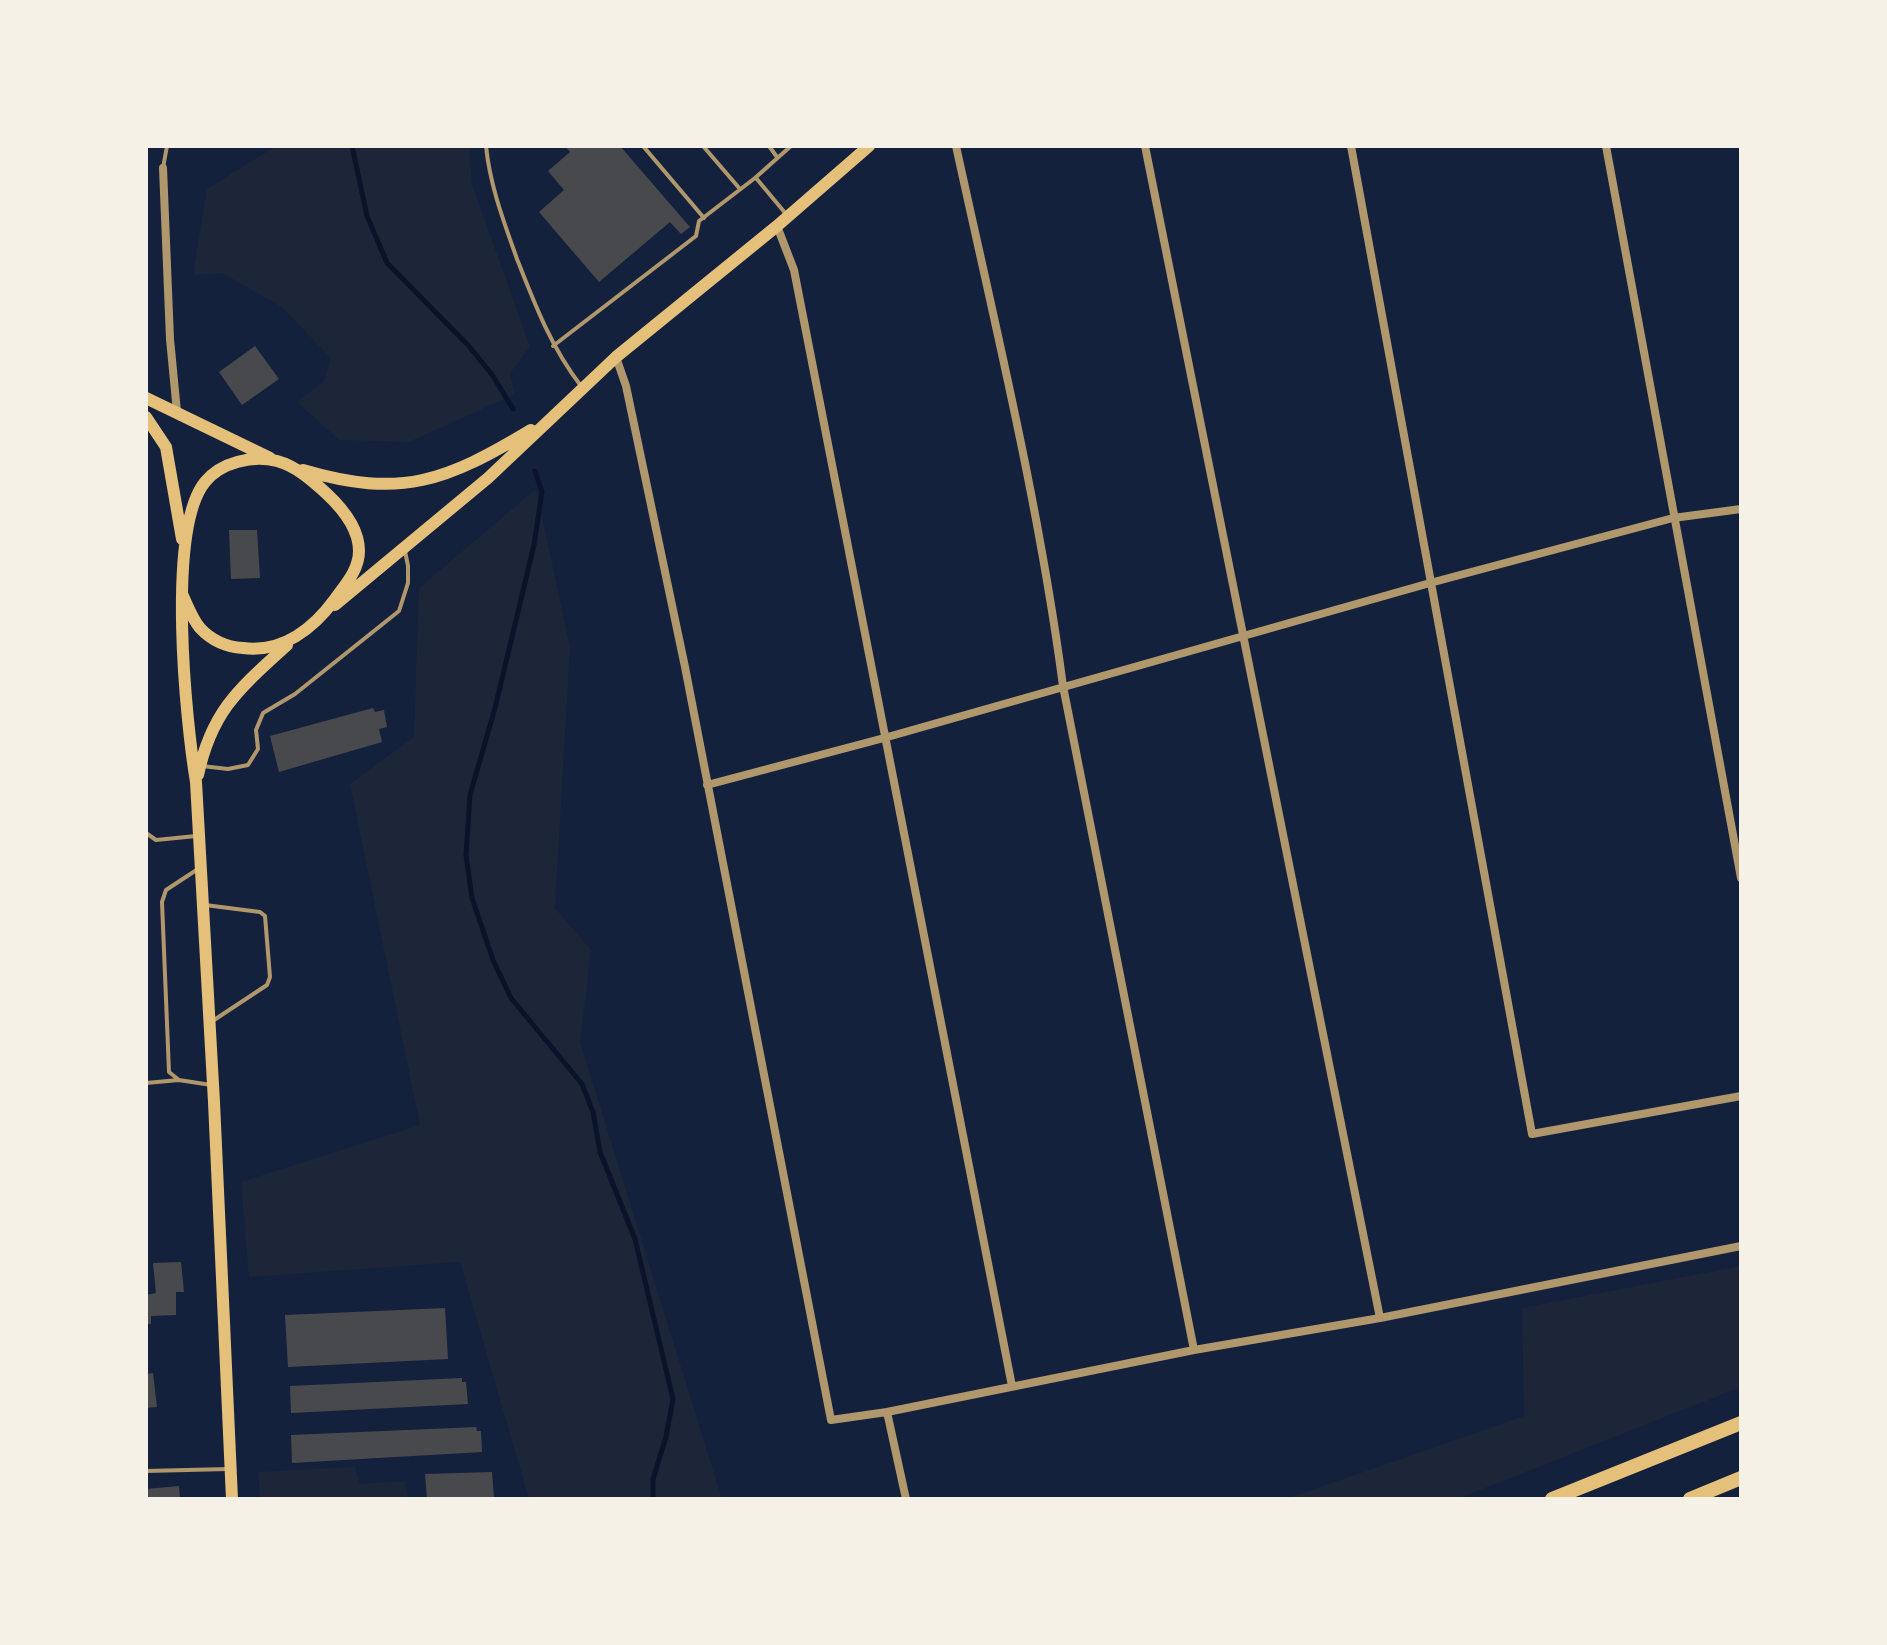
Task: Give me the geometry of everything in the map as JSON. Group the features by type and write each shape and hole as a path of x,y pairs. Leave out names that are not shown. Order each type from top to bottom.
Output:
{"highway":[{"path":"1552,1499 1741,1423"},
{"path":"1690,1499 1741,1478"}],"main road":[{"path":"196,782 214,726 235,693 323,613 488,478 616,357 777,226 869,146"},
{"path":"146,398 276,461 353,483 378,486 430,479 485,457 549,420"},
{"path":"146,417 166,447 184,554"},
{"path":"232,1499 196,782 189,738 184,554 193,508 204,483 215,473 237,462 249,459 276,461"},
{"path":"293,467 331,498 354,527 357,538 358,561 353,574 323,613"},
{"path":"183,596 199,627 218,642 232,647 271,648 284,644 301,632"}],"street":[{"path":"956,146 1027,473 1063,686 1194,1350"},
{"path":"1145,146 1380,1318"},
{"path":"1351,146 1532,1134 1741,1096"},
{"path":"1606,146 1741,878"},
{"path":"163,168 170,339 177,412"},
{"path":"777,226 794,270 1012,1386"},
{"path":"616,357 626,386 682,652 831,1420 887,1412 1194,1350 1380,1318 1741,1246"},
{"path":"707,785 1673,518 1741,509"},
{"path":"887,1412 906,1499"}],"lane":[{"path":"163,168 167,146"},
{"path":"486,146 497,205 534,304 553,346 582,388"},
{"path":"643,146 704,218"},
{"path":"703,146 740,189"},
{"path":"769,146 778,157"},
{"path":"553,346 696,236 699,221 791,146"},
{"path":"755,178 788,216"},
{"path":"200,766 228,769 248,765 258,749 256,730 263,713 295,694 399,611 408,583 404,549"},
{"path":"146,833 156,840 199,836"},
{"path":"179,1080 169,1072 162,902 166,890 200,868"},
{"path":"202,904 260,912 265,916 270,977 267,985 209,1023"},
{"path":"146,1083 179,1080 213,1085"},
{"path":"146,1471 230,1469"}],"shaded area":[{"path":"276,146 469,146 472,184 530,347 510,373 515,394 409,442 339,440 297,402 324,381 331,358 282,307 222,273 193,275 207,189"},
{"path":"536,489 570,647 555,908 591,950 580,1042 722,1499 529,1499 460,1262 249,1277 241,1182 420,1125 350,784 414,737 419,588"},
{"path":"1741,1266 1741,1387 1457,1499 1286,1499 1524,1416 1522,1308"},
{"path":"355,1467 360,1484 405,1481 408,1499 260,1499 258,1472"}],"building":[{"path":"565,146 620,146 690,227 681,234 670,222 599,282 539,212 564,190 548,171 570,152"},
{"path":"255,346 279,379 242,405 219,372"},
{"path":"229,530 257,530 260,578 231,579"},
{"path":"373,708 375,712 384,710 387,727 379,729 382,742 279,772 270,736"},
{"path":"181,1262 184,1292 176,1292 176,1315 151,1316 151,1324 146,1324 146,1295 156,1293 153,1263"},
{"path":"445,1308 448,1359 288,1367 285,1315"},
{"path":"153,1373 157,1407 146,1408 146,1374"},
{"path":"462,1378 462,1382 466,1382 468,1404 291,1413 290,1386"},
{"path":"476,1427 477,1431 481,1431 482,1452 292,1463 291,1435"},
{"path":"492,1472 494,1498 427,1499 425,1474"},
{"path":"179,1486 180,1499 146,1499 146,1489"}],"waterway":[{"path":"352,146 367,216 387,263 468,345 493,376 513,409"},
{"path":"535,471 542,492 534,545 495,708 470,795 466,855 472,898 493,960 511,998 582,1084 593,1112 600,1152 635,1239 673,1399 666,1437 653,1479 653,1499"}]}
